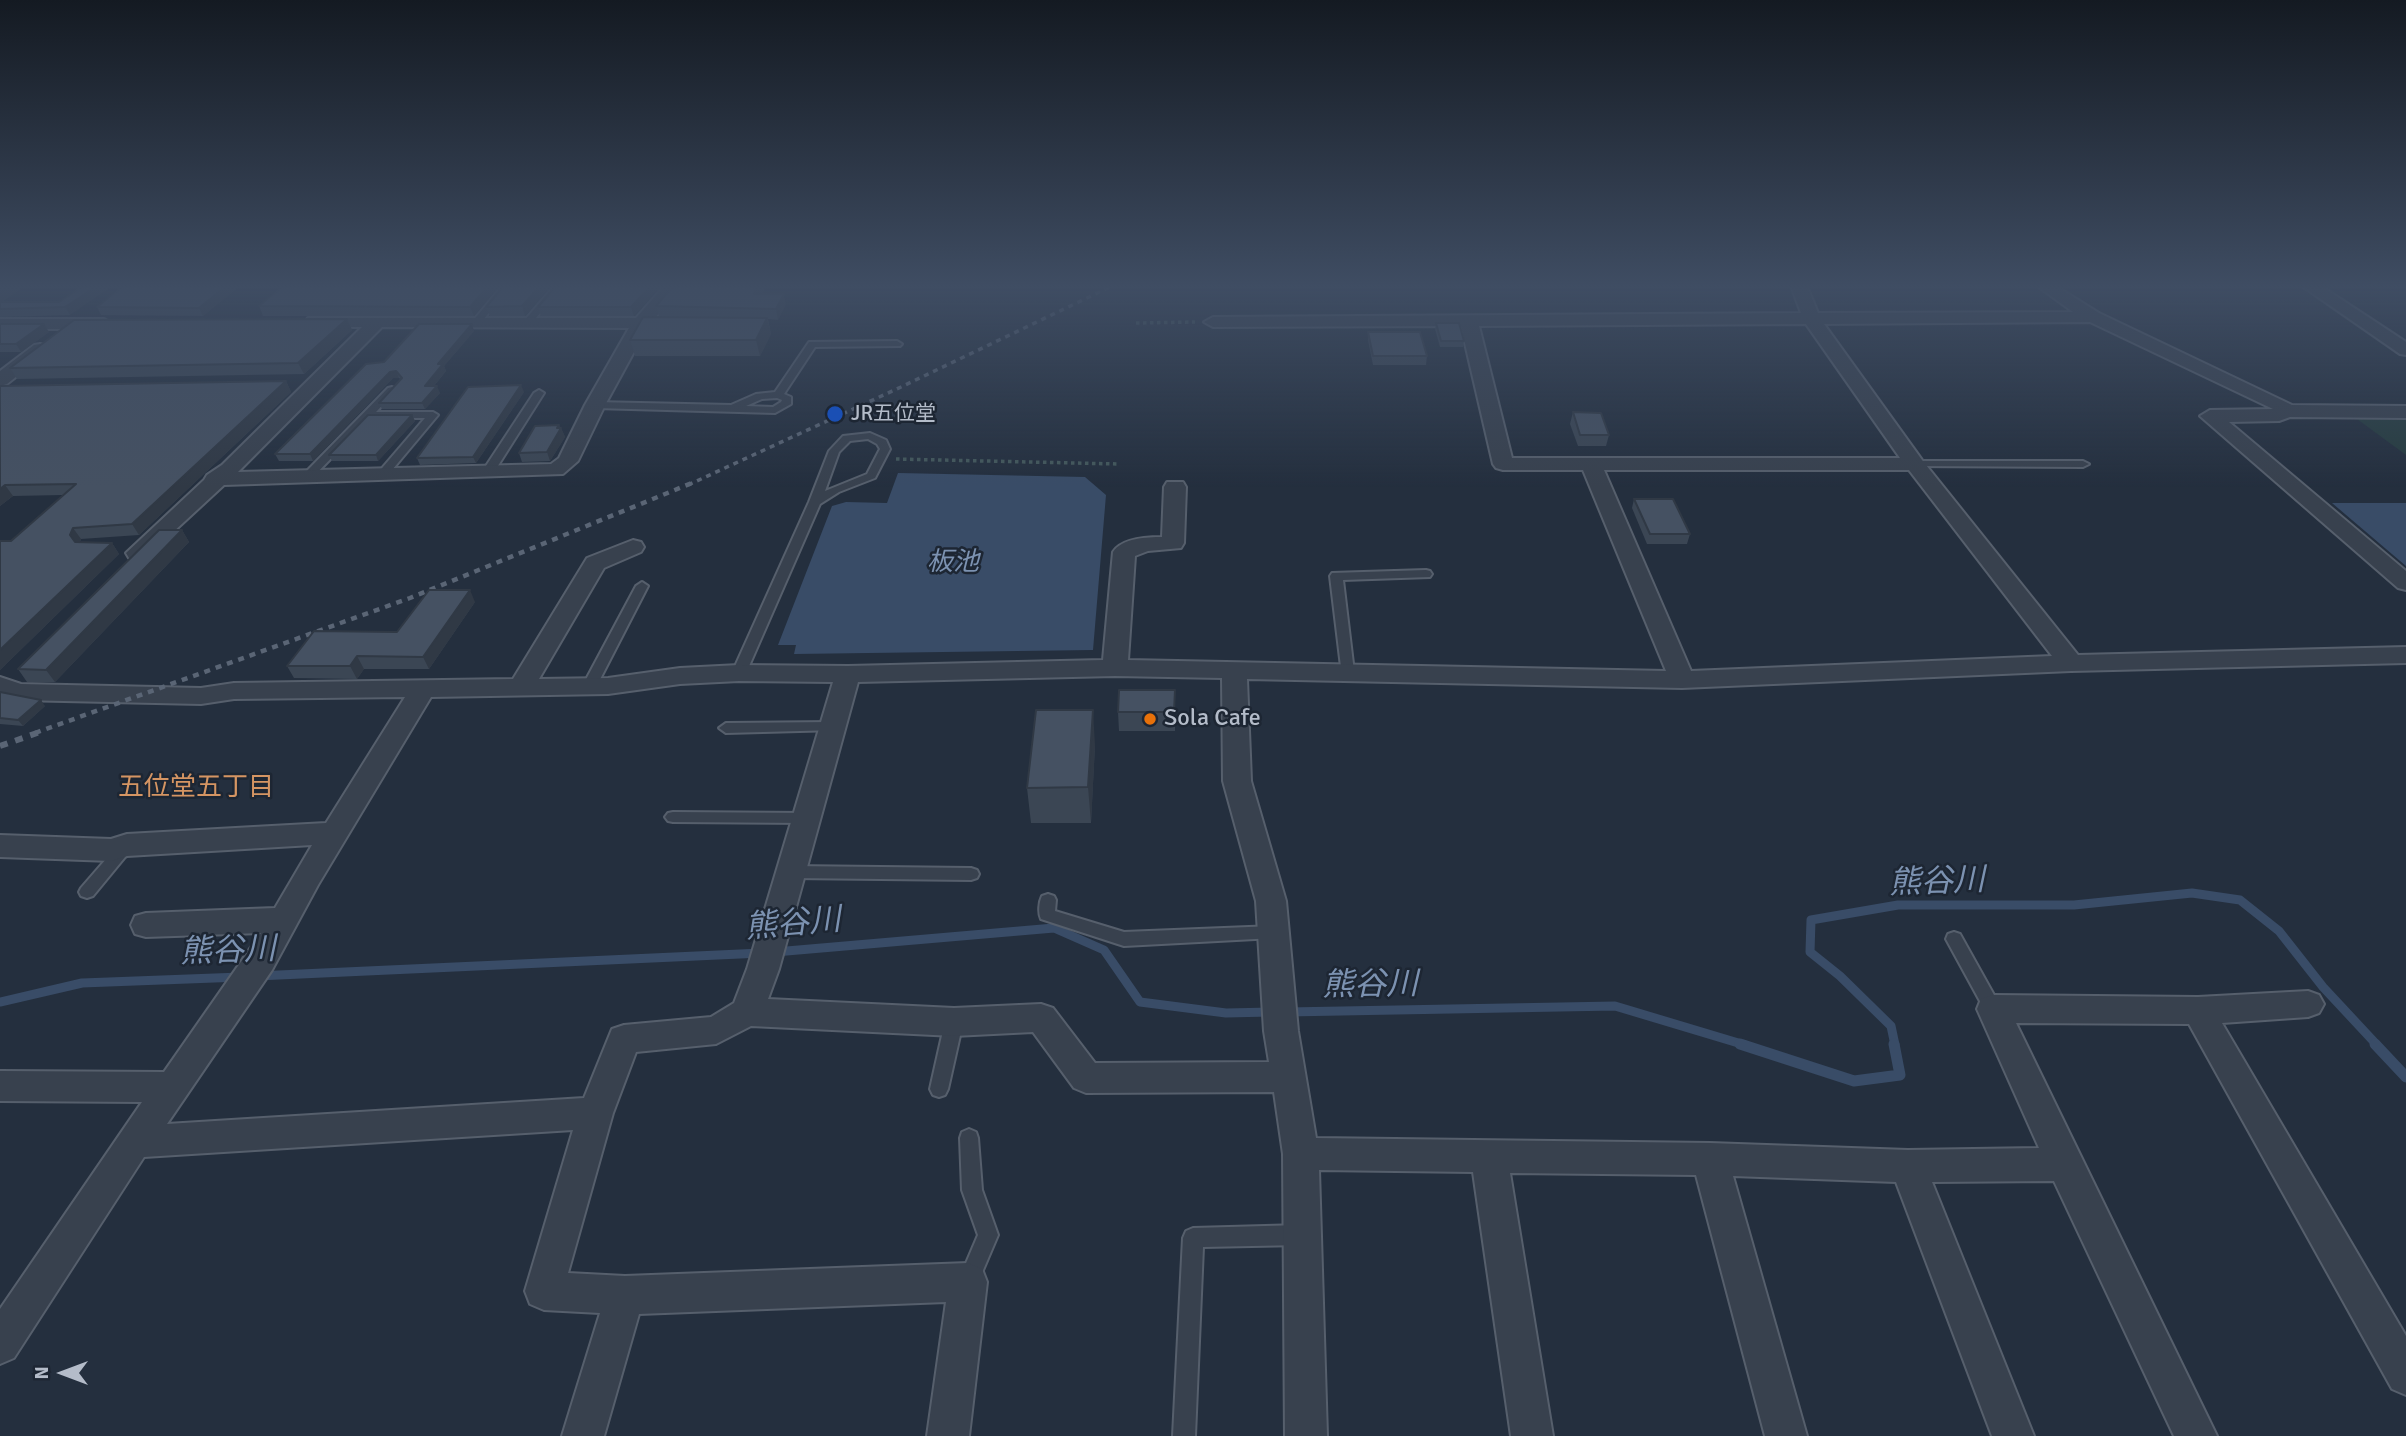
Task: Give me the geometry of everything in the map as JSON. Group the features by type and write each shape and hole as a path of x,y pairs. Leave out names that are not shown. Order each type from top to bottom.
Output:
{"street":[{"path":"0,380 36,353"},
{"path":"121,569 214,480 229,469 345,353"},
{"path":"214,480 555,470 568,461 624,353"},
{"path":"1477,353 1503,464 1915,464"},
{"path":"1836,353 1915,464 2071,663"},
{"path":"2170,353 2280,405 2287,411"},
{"path":"286,384 314,383"},
{"path":"0,388 27,387"},
{"path":"2406,412 2287,411 2279,415 2210,416 2406,583"},
{"path":"1591,464 1682,680"},
{"path":"1115,668 1124,552 1144,544 1173,543 1175,487"},
{"path":"118,545 145,545"},
{"path":"521,687 595,563 633,547"},
{"path":"6,682 18,692 201,696 233,691 623,686 680,676 739,673 848,674 1115,668 1682,680 2071,663 2406,655"},
{"path":"1234,670 1237,781 1271,901 1280,1013 1301,1154 1306,1436"},
{"path":"747,1012 792,872 848,674"},
{"path":"0,1345 134,1142 261,961 307,878 423,689"},
{"path":"0,846 111,850 127,845 334,833"},
{"path":"146,925 286,920"},
{"path":"2196,1436 2064,1164 1993,1009 2198,1011 2308,1004"},
{"path":"2198,1011 2406,1375"},
{"path":"948,1436 968,1282 625,1295 544,1291 596,1113 624,1039 716,1030 747,1012 954,1022 1041,1018 1086,1078 1290,1077"},
{"path":"0,1086 173,1087"},
{"path":"134,1142 596,1113"},
{"path":"1301,1154 1710,1159 1908,1166 2064,1164"},
{"path":"1489,1156 1532,1436"},
{"path":"1710,1159 1786,1436"},
{"path":"1908,1166 2014,1436"},
{"path":"583,1436 625,1295"}],"lane":[{"path":"595,405 775,410 786,404 787,399 778,395 806,353"},
{"path":"307,477 398,383"},
{"path":"488,472 539,393"},
{"path":"369,415 433,415 383,474"},
{"path":"739,673 815,502 834,451 847,439 862,436 882,442 885,449 871,476 835,490 815,502"},
{"path":"1915,464 2083,464"},
{"path":"1347,672 1336,576 1426,574"},
{"path":"589,687 642,586"},
{"path":"726,728 832,727"},
{"path":"673,817 807,818"},
{"path":"88,892 127,845"},
{"path":"792,872 971,874"},
{"path":"1048,900 1047,915 1124,939 1274,932"},
{"path":"1954,939 1993,1009"},
{"path":"939,1089 954,1022"},
{"path":"968,1282 988,1235 972,1190 969,1138"},
{"path":"1184,1436 1193,1238 1302,1235"}],"path":[{"path":"906,461 1119,464"}],"green space":[{"path":"2357,419 2406,419 2406,455"}],"water":[{"name":"板池","path":"898,473 1085,477 1106,495 1093,650 794,654 796,645 778,645 832,506 846,502 887,503"},
{"path":"2332,503 2406,503 2406,566"}],"building":[{"path":"30,353 309,353 298,363 10,368"},
{"path":"392,353 447,353 438,364 443,364 425,386 437,386 422,403 379,403 402,378 396,371 390,372 310,454 275,454 366,364 384,362"},
{"path":"1372,353 1426,353 1427,356 1373,356"},
{"path":"286,381 132,524 73,528 70,535 75,542 112,543 0,650 0,541 11,541 76,484 5,485 0,489 0,386"},
{"path":"521,385 473,457 417,458 468,387"},
{"path":"1573,412 1601,413 1609,435 1580,435"},
{"path":"368,415 412,415 376,455 329,455"},
{"path":"559,425 557,428 561,428 547,452 519,453 535,426"},
{"path":"1634,499 1673,499 1690,534 1650,534"},
{"path":"159,530 182,530 46,670 18,669"},
{"path":"429,590 470,590 423,657 357,656 350,666 287,666 314,631 397,632"},
{"path":"1119,690 1175,690 1174,712 1118,712"},
{"path":"0,692 41,700 18,720 0,718"},
{"path":"1036,710 1093,710 1088,787 1027,788"}],"waterway":[{"name":"熊谷川","path":"1895,1045 1891,1026 1840,976 1810,952 1811,920 1898,905 2074,905 2192,893 2240,900 2279,931 2323,987 2377,1045"},
{"name":"熊谷川","path":"775,952 1054,928 1104,950 1140,1002 1226,1013 1271,1012"},
{"name":"熊谷川","path":"257,976 762,953"},
{"name":"熊谷川","path":"0,1002 82,983 241,977"},
{"name":"熊谷川","path":"1287,1012 1615,1006 1745,1045"},
{"name":"熊谷川","path":"1740,1044 1854,1081 1900,1075 1894,1044"},
{"name":"熊谷川","path":"2375,1044 2406,1077"}],"railway":[{"path":"688,485 972,353"},
{"path":"35,733 410,598 692,483"},
{"path":"0,746 40,732"}],"place":[{"name":"JR五位堂","path":"835,414"},
{"name":"Sola Cafe","path":"1150,719"}],"district":[{"name":"五位堂五丁目","path":"196,788"}]}
